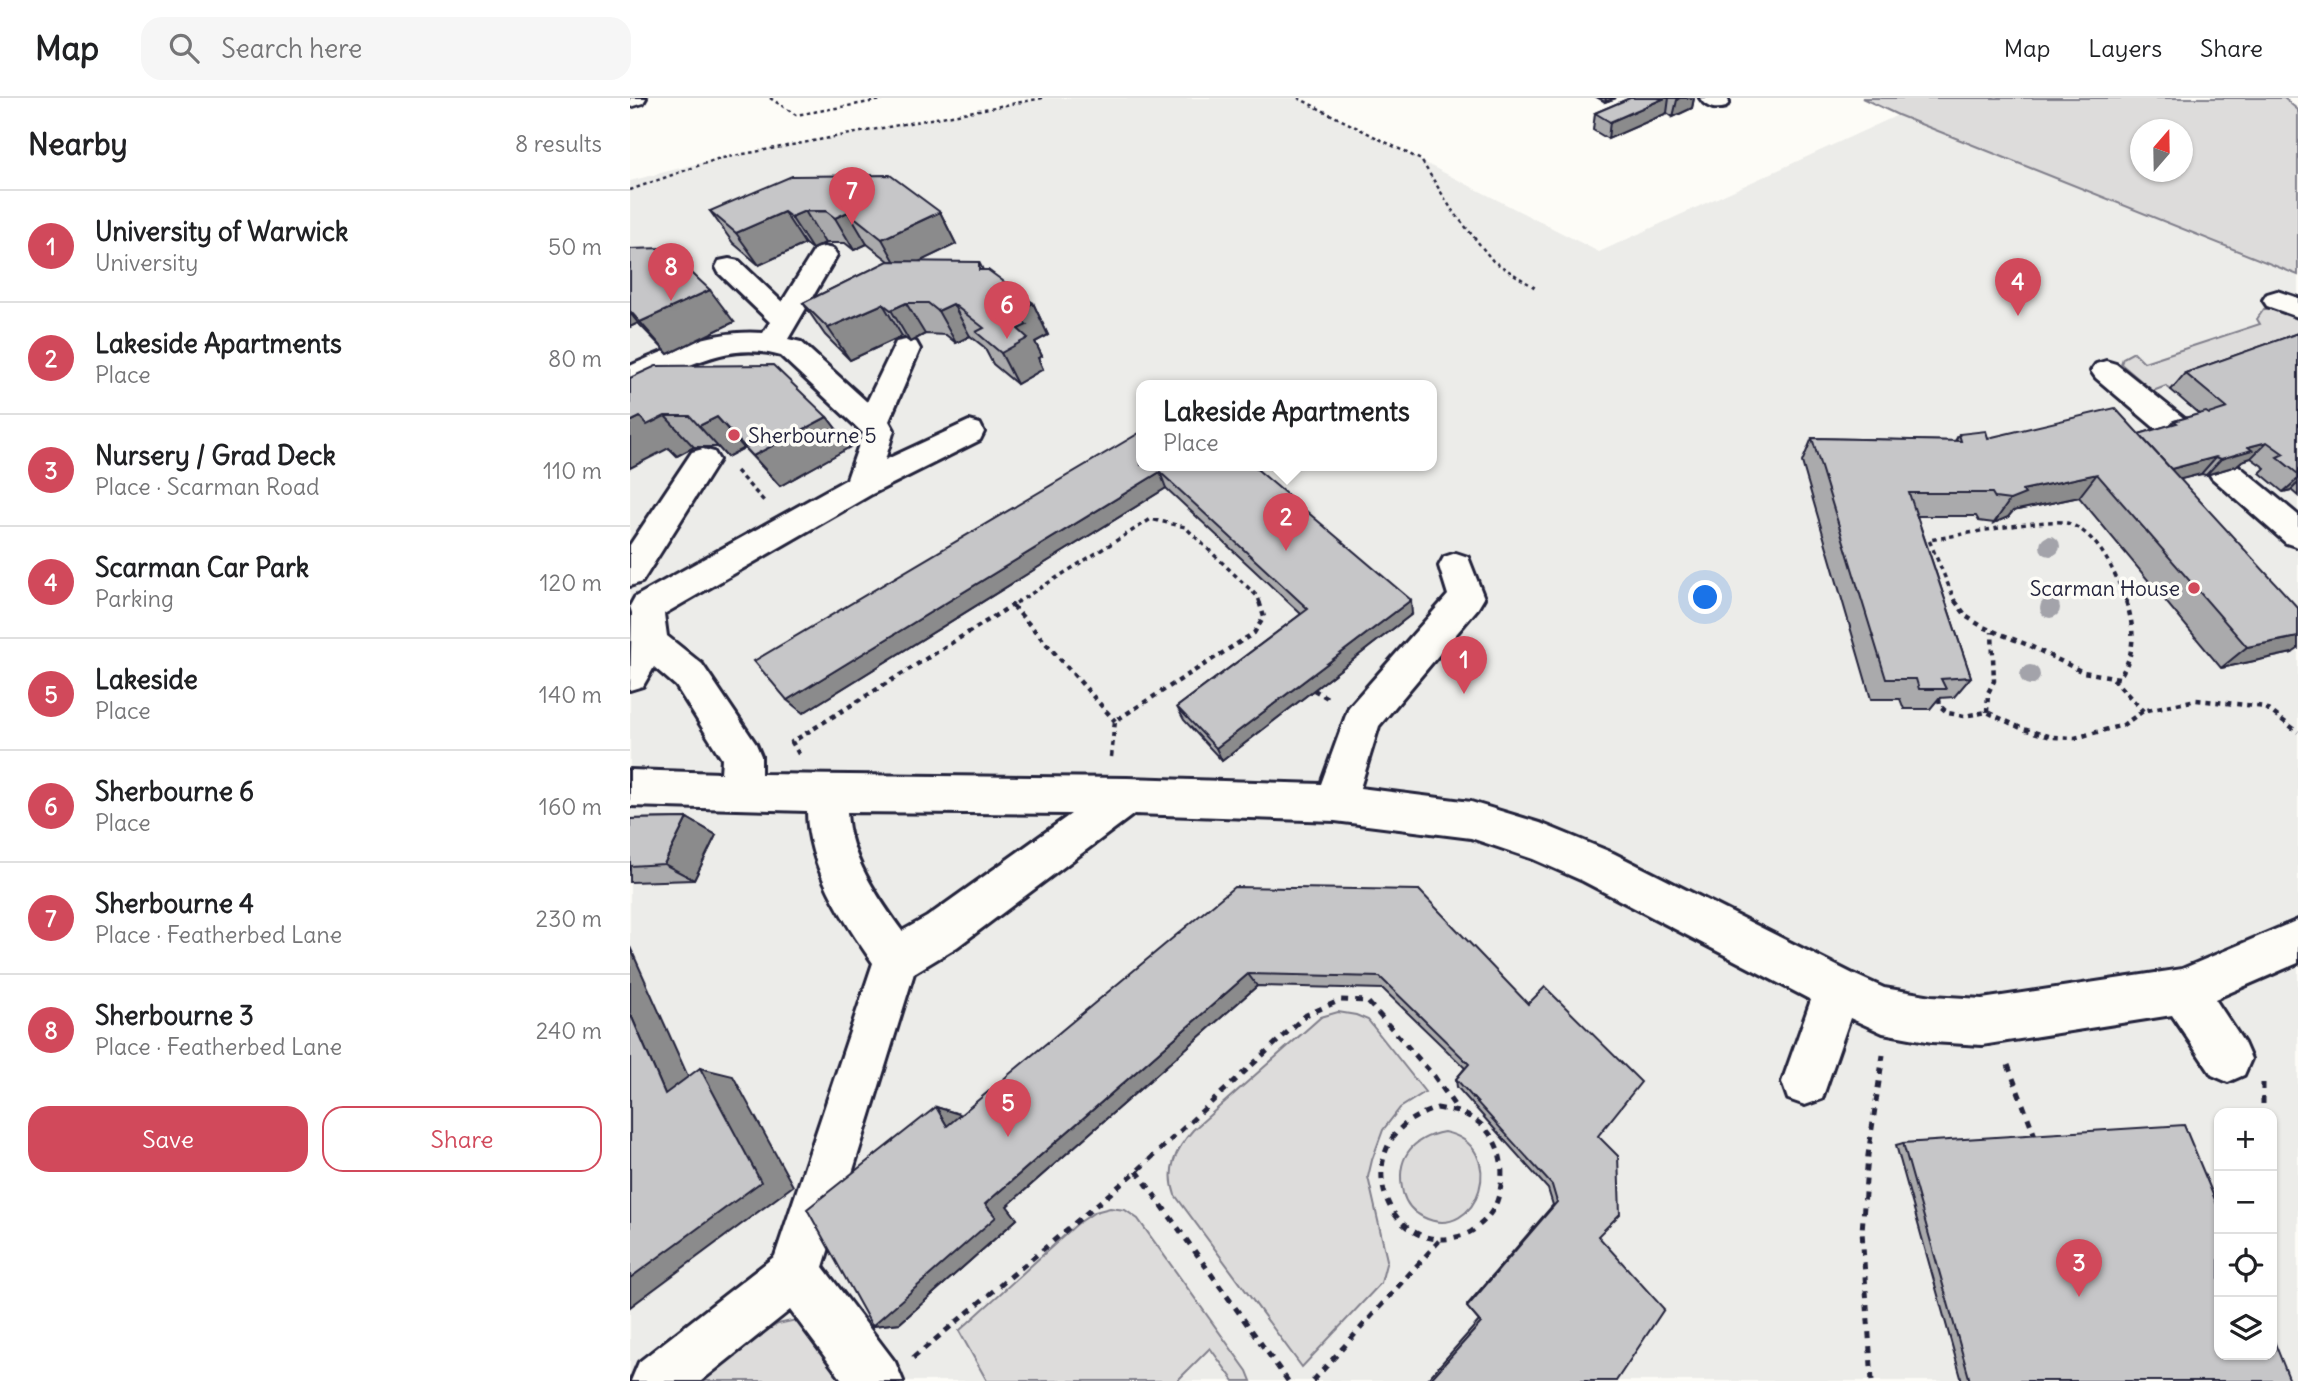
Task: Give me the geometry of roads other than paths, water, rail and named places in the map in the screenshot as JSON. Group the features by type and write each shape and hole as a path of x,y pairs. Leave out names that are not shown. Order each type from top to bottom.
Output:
{"street":[{"path":"630,100 635,98"},
{"path":"630,378 705,346 779,331 824,255"},
{"path":"729,267 790,349 878,430 861,486"},
{"path":"872,424 906,349"},
{"path":"2106,371 2180,432"},
{"path":"630,675 642,612 861,486 970,432"},
{"path":"630,573 703,460"},
{"path":"2223,470 2298,534"},
{"path":"1335,803 1362,718 1466,598 1456,566"},
{"path":"642,612 689,675 741,756 740,791"},
{"path":"630,788 827,794 1116,796 1335,803 1471,820 1540,842 1598,867 1837,990 1883,1010 1932,1019 1982,1022 2182,991 2298,941"},
{"path":"827,794 829,835 846,880 866,917 896,959"},
{"path":"658,1381 795,1273 896,959 942,932 1116,796"},
{"path":"1805,1082 1837,990"},
{"path":"2182,991 2246,1066"},
{"path":"795,1273 891,1372"}],"place":[{"name":"Sherbourne 4","path":"852,225"},
{"name":"Sherbourne 3","path":"671,301"},
{"name":"Scarman Car Park","path":"2018,316"},
{"name":"Sherbourne 6","path":"1007,339"},
{"name":"Sherbourne 5","path":"734,435"},
{"name":"Lakeside Apartments","path":"1286,551"},
{"name":"Scarman House","path":"2194,588"},
{"name":"University of Warwick","path":"1464,694"},
{"name":"Lakeside","path":"1008,1137"},
{"name":"Nursery / Grad Deck","path":"2079,1297"}]}
